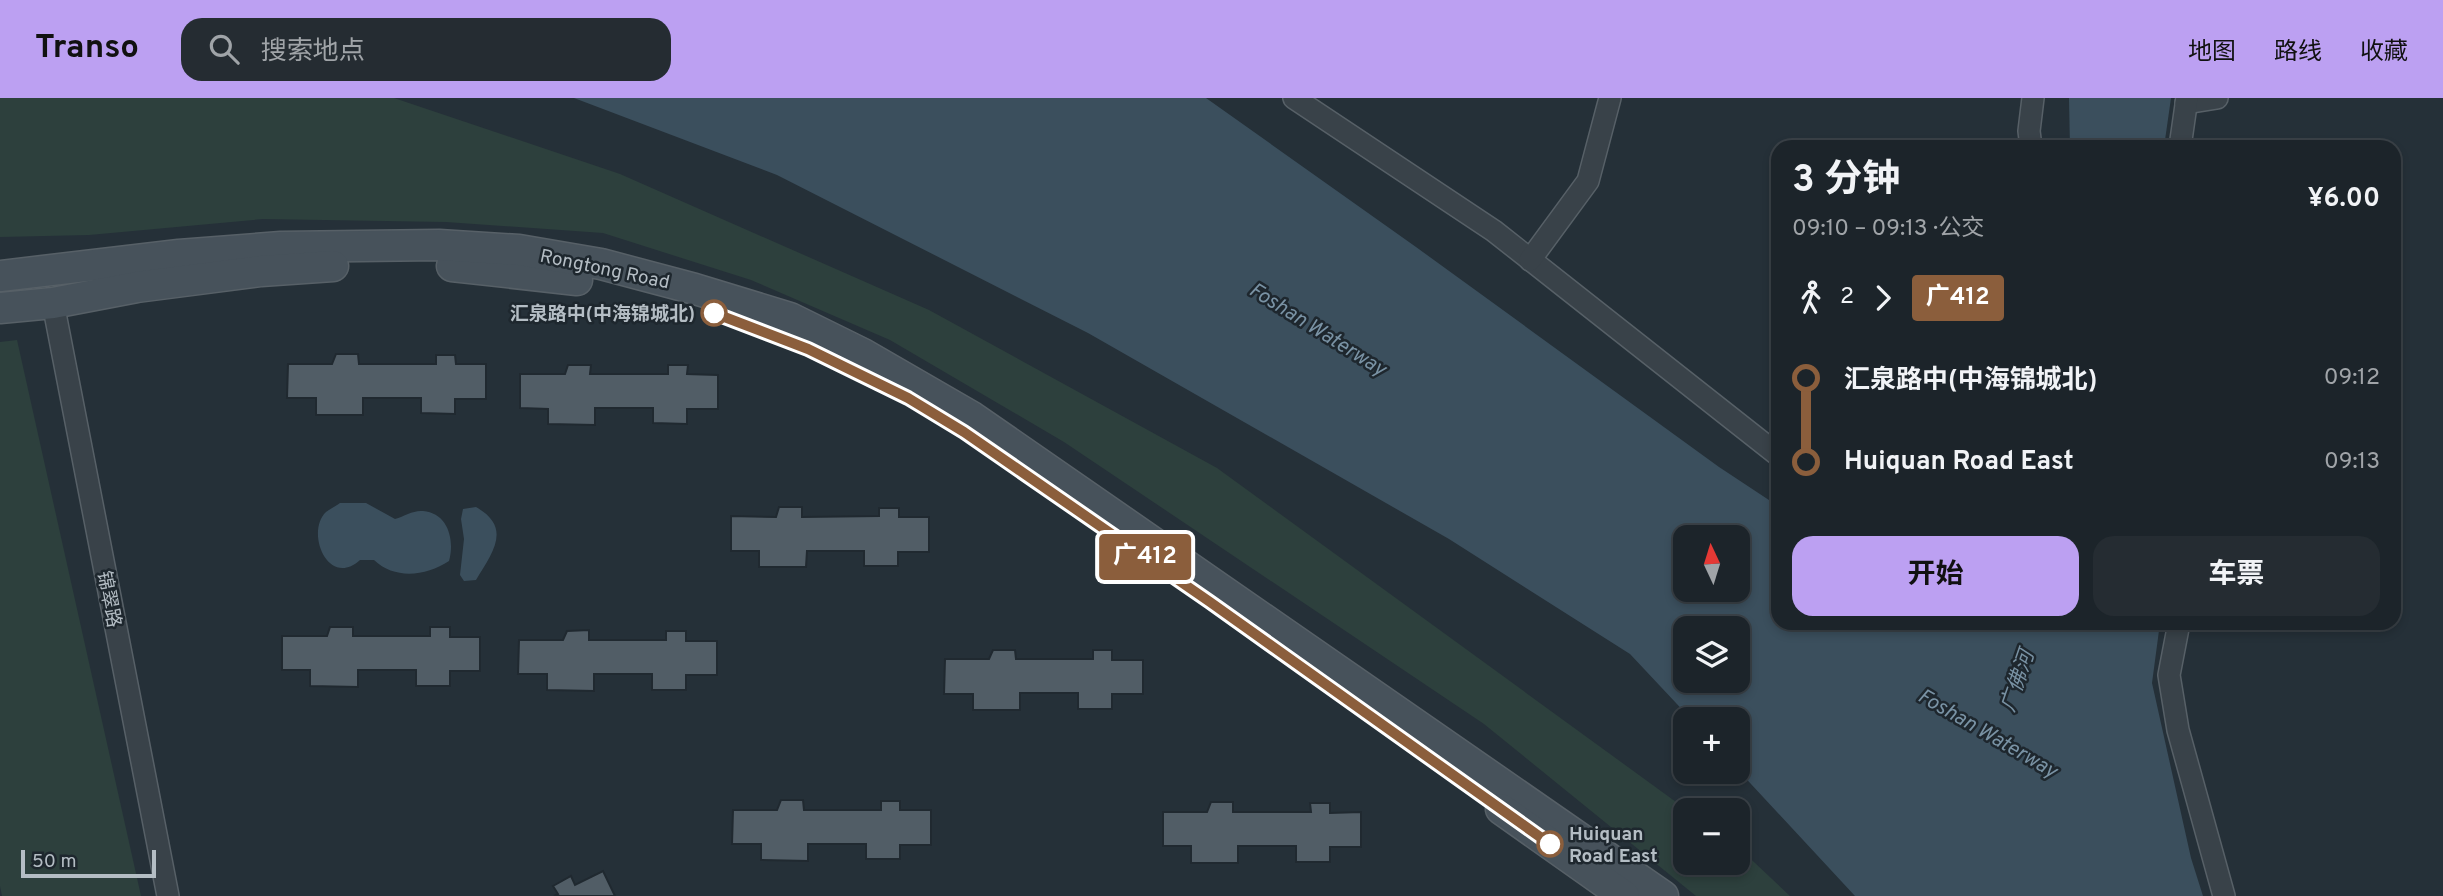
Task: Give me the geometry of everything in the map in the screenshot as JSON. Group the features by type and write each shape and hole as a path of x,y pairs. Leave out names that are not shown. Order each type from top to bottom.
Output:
{"main road":[{"name":"Rongtong Road","path":"0,276 281,247 439,245 519,250 601,264 790,318 863,354 972,417 1663,896"},
{"name":"Rongtong Road","path":"0,308 53,303 137,287 261,271 416,263 550,276 603,285 713,313 762,330 860,373 964,432 1210,602 1624,896"}],"street":[{"path":"1294,98 1494,231 1771,449"},
{"path":"1530,260 1588,181 1610,98"},
{"path":"2030,140 2034,98"},
{"path":"2181,140 2187,101 2217,98"},
{"name":"锦翠路","path":"53,303 168,896"},
{"path":"2178,630 2169,675 2178,730 2224,896"}],"green space":[{"path":"0,98 394,98 620,174 929,310 1217,468 1673,800 1673,875 1750,875 1750,858 1790,896 1696,896 1484,724 1064,442 890,340 751,280 603,233 446,222 263,219 89,235 0,237"},
{"path":"17,340 141,896 2,896 0,342"}],"water":[{"path":"574,98 1206,98 1719,467 1771,501 1771,630 2159,630 2152,683 2191,858 2203,896 1855,896 1750,783 1750,707 1680,707 1630,654 1449,539 1088,333 777,175"},
{"path":"2069,98 2171,98 2165,140 2070,140"},
{"path":"340,503 366,503 395,519 416,511 432,513 444,522 448,529 451,545 449,561 431,570 411,574 391,571 374,560 360,560 348,567 338,568 323,554 318,532 320,521 326,512"},
{"path":"476,507 494,523 496,541 476,580 464,581 460,575 464,539 461,519 463,509"}],"building":[{"path":"336,354 358,354 359,364 436,364 436,355 455,355 456,364 486,364 486,399 455,399 455,414 421,413 421,398 363,398 363,415 316,415 316,398 287,398 288,364 332,364"},
{"path":"568,365 591,365 590,374 668,374 668,365 688,365 687,374 718,375 718,409 687,409 687,424 653,423 653,408 595,408 595,425 548,424 548,409 520,408 520,374 565,374"},
{"path":"779,507 802,507 802,517 879,516 879,508 899,508 899,517 929,517 929,552 898,552 898,566 864,566 864,551 807,551 806,567 759,567 759,551 731,551 731,516 776,517"},
{"path":"330,627 353,627 353,636 430,636 430,627 450,627 450,637 480,637 480,671 450,671 450,686 416,686 416,670 358,670 358,687 310,686 310,670 282,670 282,636 327,636"},
{"path":"589,630 589,640 666,640 666,631 686,631 686,641 717,641 717,675 686,675 686,690 652,690 652,674 594,674 594,691 547,690 547,674 518,674 519,640 563,640 567,631"},
{"path":"993,650 1015,650 1016,659 1093,659 1093,650 1112,650 1112,660 1143,660 1143,694 1112,694 1112,709 1078,709 1078,693 1020,693 1020,710 973,710 973,694 944,694 945,659 989,659"},
{"path":"781,800 803,800 804,810 881,810 881,801 900,801 900,810 931,810 931,845 900,845 900,859 866,859 866,844 808,844 808,861 761,860 761,844 732,844 733,810 777,810"},
{"path":"1211,802 1233,802 1233,812 1311,812 1310,803 1330,803 1330,813 1361,812 1361,847 1330,847 1330,862 1296,862 1296,846 1238,846 1238,863 1191,863 1191,846 1163,846 1163,812 1207,812"},
{"path":"603,871 615,896 554,896 558,894 553,886 571,876 575,885"}],"bus line":[{"name":"广412","path":"714,313 762,330 860,373 964,432 1381,722 1550,844"}],"place":[{"name":"汇泉路中(中海锦城北)","path":"714,313"},
{"name":"Huiquan Road East","path":"1550,844"}],"water label":[{"name":"Foshan Waterway","path":"1318,329"},
{"name":"广佛河","path":"2017,681"},
{"name":"Foshan Waterway","path":"1988,733"}]}
